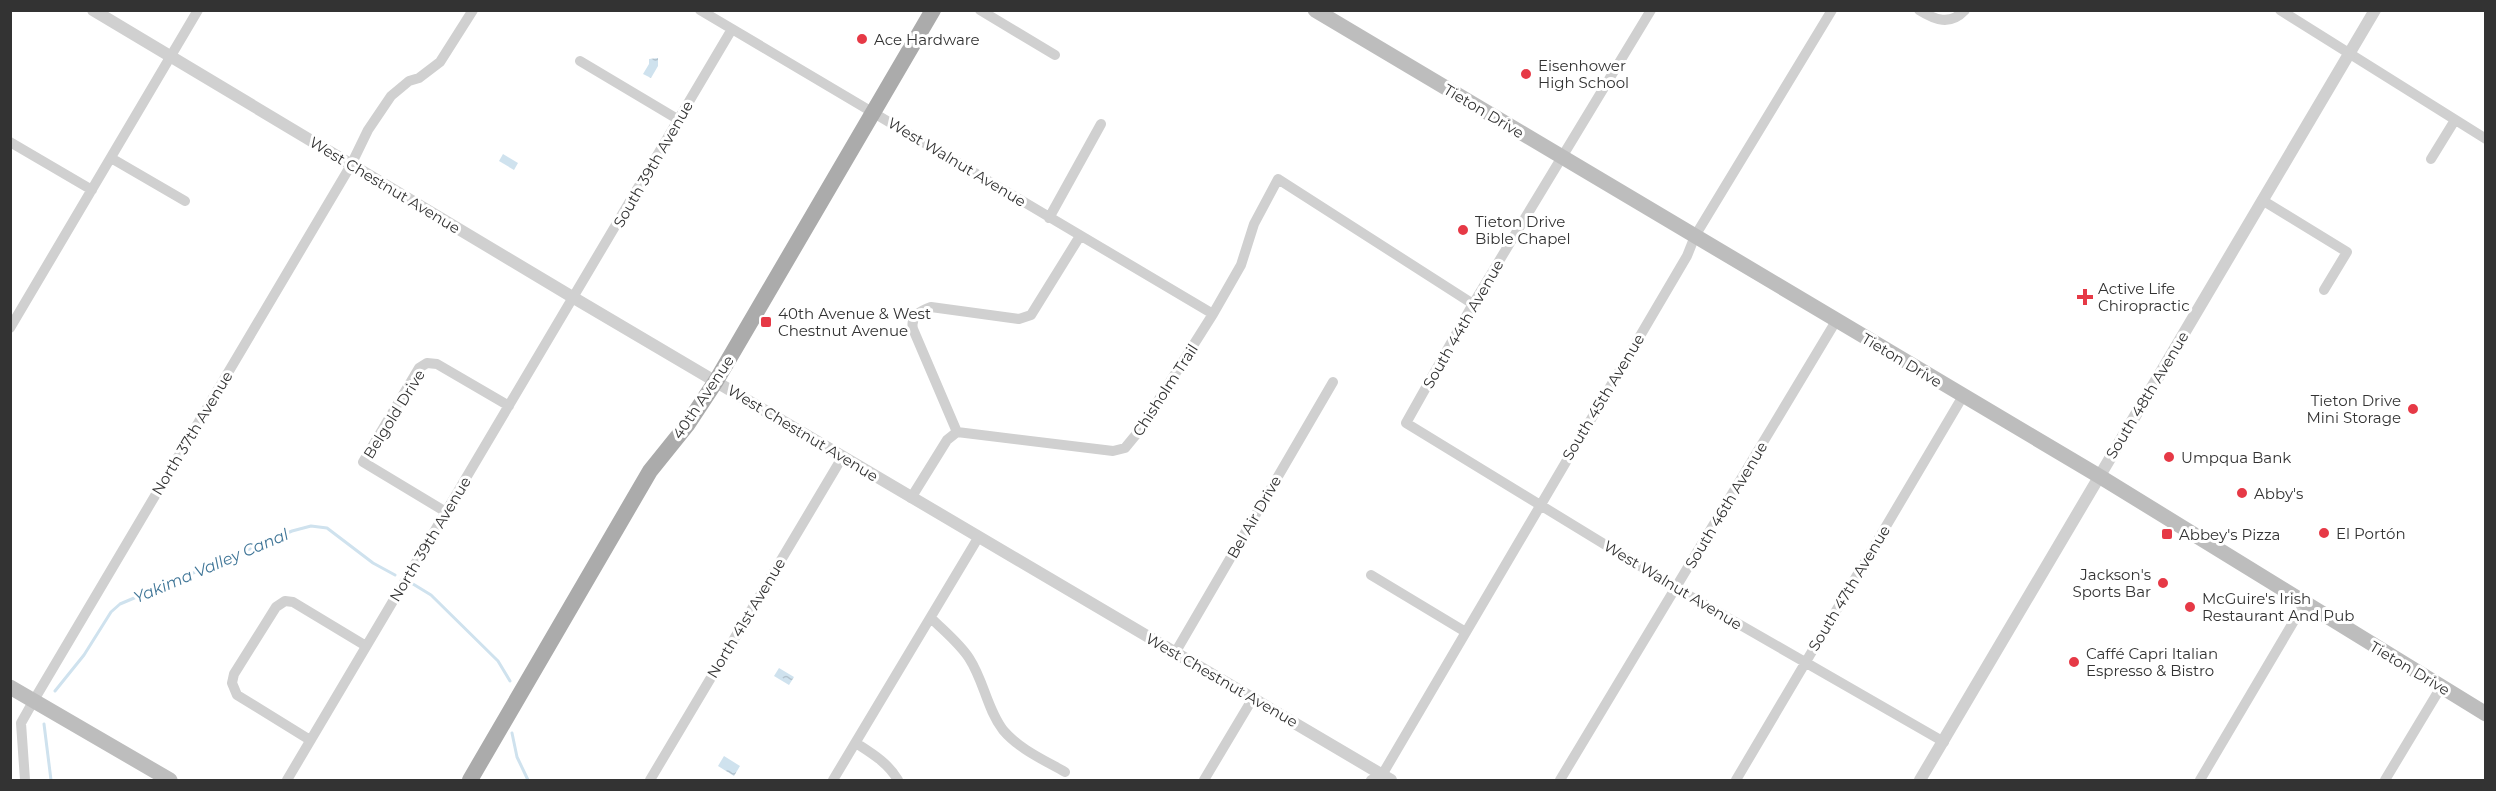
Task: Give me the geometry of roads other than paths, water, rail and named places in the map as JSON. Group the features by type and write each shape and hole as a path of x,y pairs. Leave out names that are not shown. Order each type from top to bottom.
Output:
{"main road":[{"name":"40th Avenue","path":"470,780 650,471 687,425 716,381 933,10"},
{"name":"Tieton Drive","path":"1315,10 2099,476 2486,714"},
{"path":"10,687 170,780"}],"street":[{"name":"West Chestnut Avenue","path":"93,10 978,538 1252,698 1381,779"},
{"path":"12,321 198,10"},
{"name":"North 37th Avenue","path":"26,780 21,723 33,700 351,165 368,130 391,96 409,81 418,78 440,62 473,10"},
{"name":"West Walnut Avenue","path":"700,10 1213,314"},
{"path":"980,10 1055,55"},
{"name":"South 44th Avenue","path":"1406,423 1473,304 1651,10"},
{"name":"South 45th Avenue","path":"1381,779 1464,631 1687,256 1695,236 1832,10"},
{"path":"1919,10 1940,21 1955,18 1965,10"},
{"path":"2280,10 2486,139"},
{"name":"South 48th Avenue","path":"1920,780 2374,10"},
{"name":"South 39th Avenue","path":"574,298 732,29"},
{"path":"580,61 679,120"},
{"path":"2431,159 2455,120"},
{"path":"1049,218 1101,124"},
{"path":"10,142 92,190"},
{"path":"111,158 184,201"},
{"name":"Chisholm Trail","path":"957,432 1113,451 1125,448 1139,431 1213,314 1240,265 1254,224 1278,178 1473,304"},
{"path":"2262,200 2347,252 2324,290"},
{"path":"911,498 947,440 957,432 913,329 912,324 918,312 931,307 1019,319 1031,315 1080,236"},
{"name":"North 39th Avenue","path":"287,780 574,298"},
{"name":"South 46th Avenue","path":"1560,780 1836,321"},
{"name":"Belgold Drive","path":"446,512 363,462 419,368 423,365 436,364 509,406"},
{"name":"Bel Air Drive","path":"1175,653 1333,382"},
{"name":"South 47th Avenue","path":"1736,780 1963,396"},
{"name":"West Walnut Avenue","path":"1406,423 1676,588 1944,742"},
{"name":"North 41st Avenue","path":"650,780 843,456"},
{"path":"833,780 978,538"},
{"path":"1371,575 1464,631"},
{"path":"310,740 237,695 232,683 234,674 276,607 285,601 293,602 366,646"},
{"path":"2200,780 2304,604"},
{"path":"931,618 957,642 970,659 992,712 1004,730 1019,745 1065,772"},
{"path":"2385,780 2441,687"},
{"path":"1204,780 1252,698"},
{"path":"856,743 878,758 898,780"}],"water":[{"path":"658,58 658,66 651,78 643,74 649,64 649,59"},
{"path":"503,154 518,163 514,170 499,161"},
{"path":"779,668 794,677 789,685 774,676"},
{"path":"724,756 740,766 734,776 718,766"}],"waterway":[{"name":"Yakima Valley Canal","path":"55,691 84,655 111,612 120,604 292,531 311,526 327,528 373,563 395,575"},
{"name":"Yakima Valley Canal","path":"413,584 431,595 498,661 510,681"},
{"name":"Yakima Valley Canal","path":"44,724 51,780"},
{"name":"Yakima Valley Canal","path":"512,733 517,757 528,780"}],"place":[{"name":"Ace Hardware","path":"862,39"},
{"name":"Eisenhower High School","path":"1526,74"},
{"name":"Tieton Drive Bible Chapel","path":"1463,230"},
{"name":"Active Life Chiropractic","path":"2085,297"},
{"name":"40th Avenue & West Chestnut Avenue","path":"766,322"},
{"name":"Tieton Drive Mini Storage","path":"2413,409"},
{"name":"Umpqua Bank","path":"2169,457"},
{"name":"Abby's","path":"2242,493"},
{"name":"El Portón","path":"2324,533"},
{"name":"Abbey's Pizza","path":"2167,534"},
{"name":"Jackson's Sports Bar","path":"2163,583"},
{"name":"McGuire's Irish Restaurant And Pub","path":"2190,607"},
{"name":"Caffé Capri Italian Espresso & Bistro","path":"2074,662"}]}
